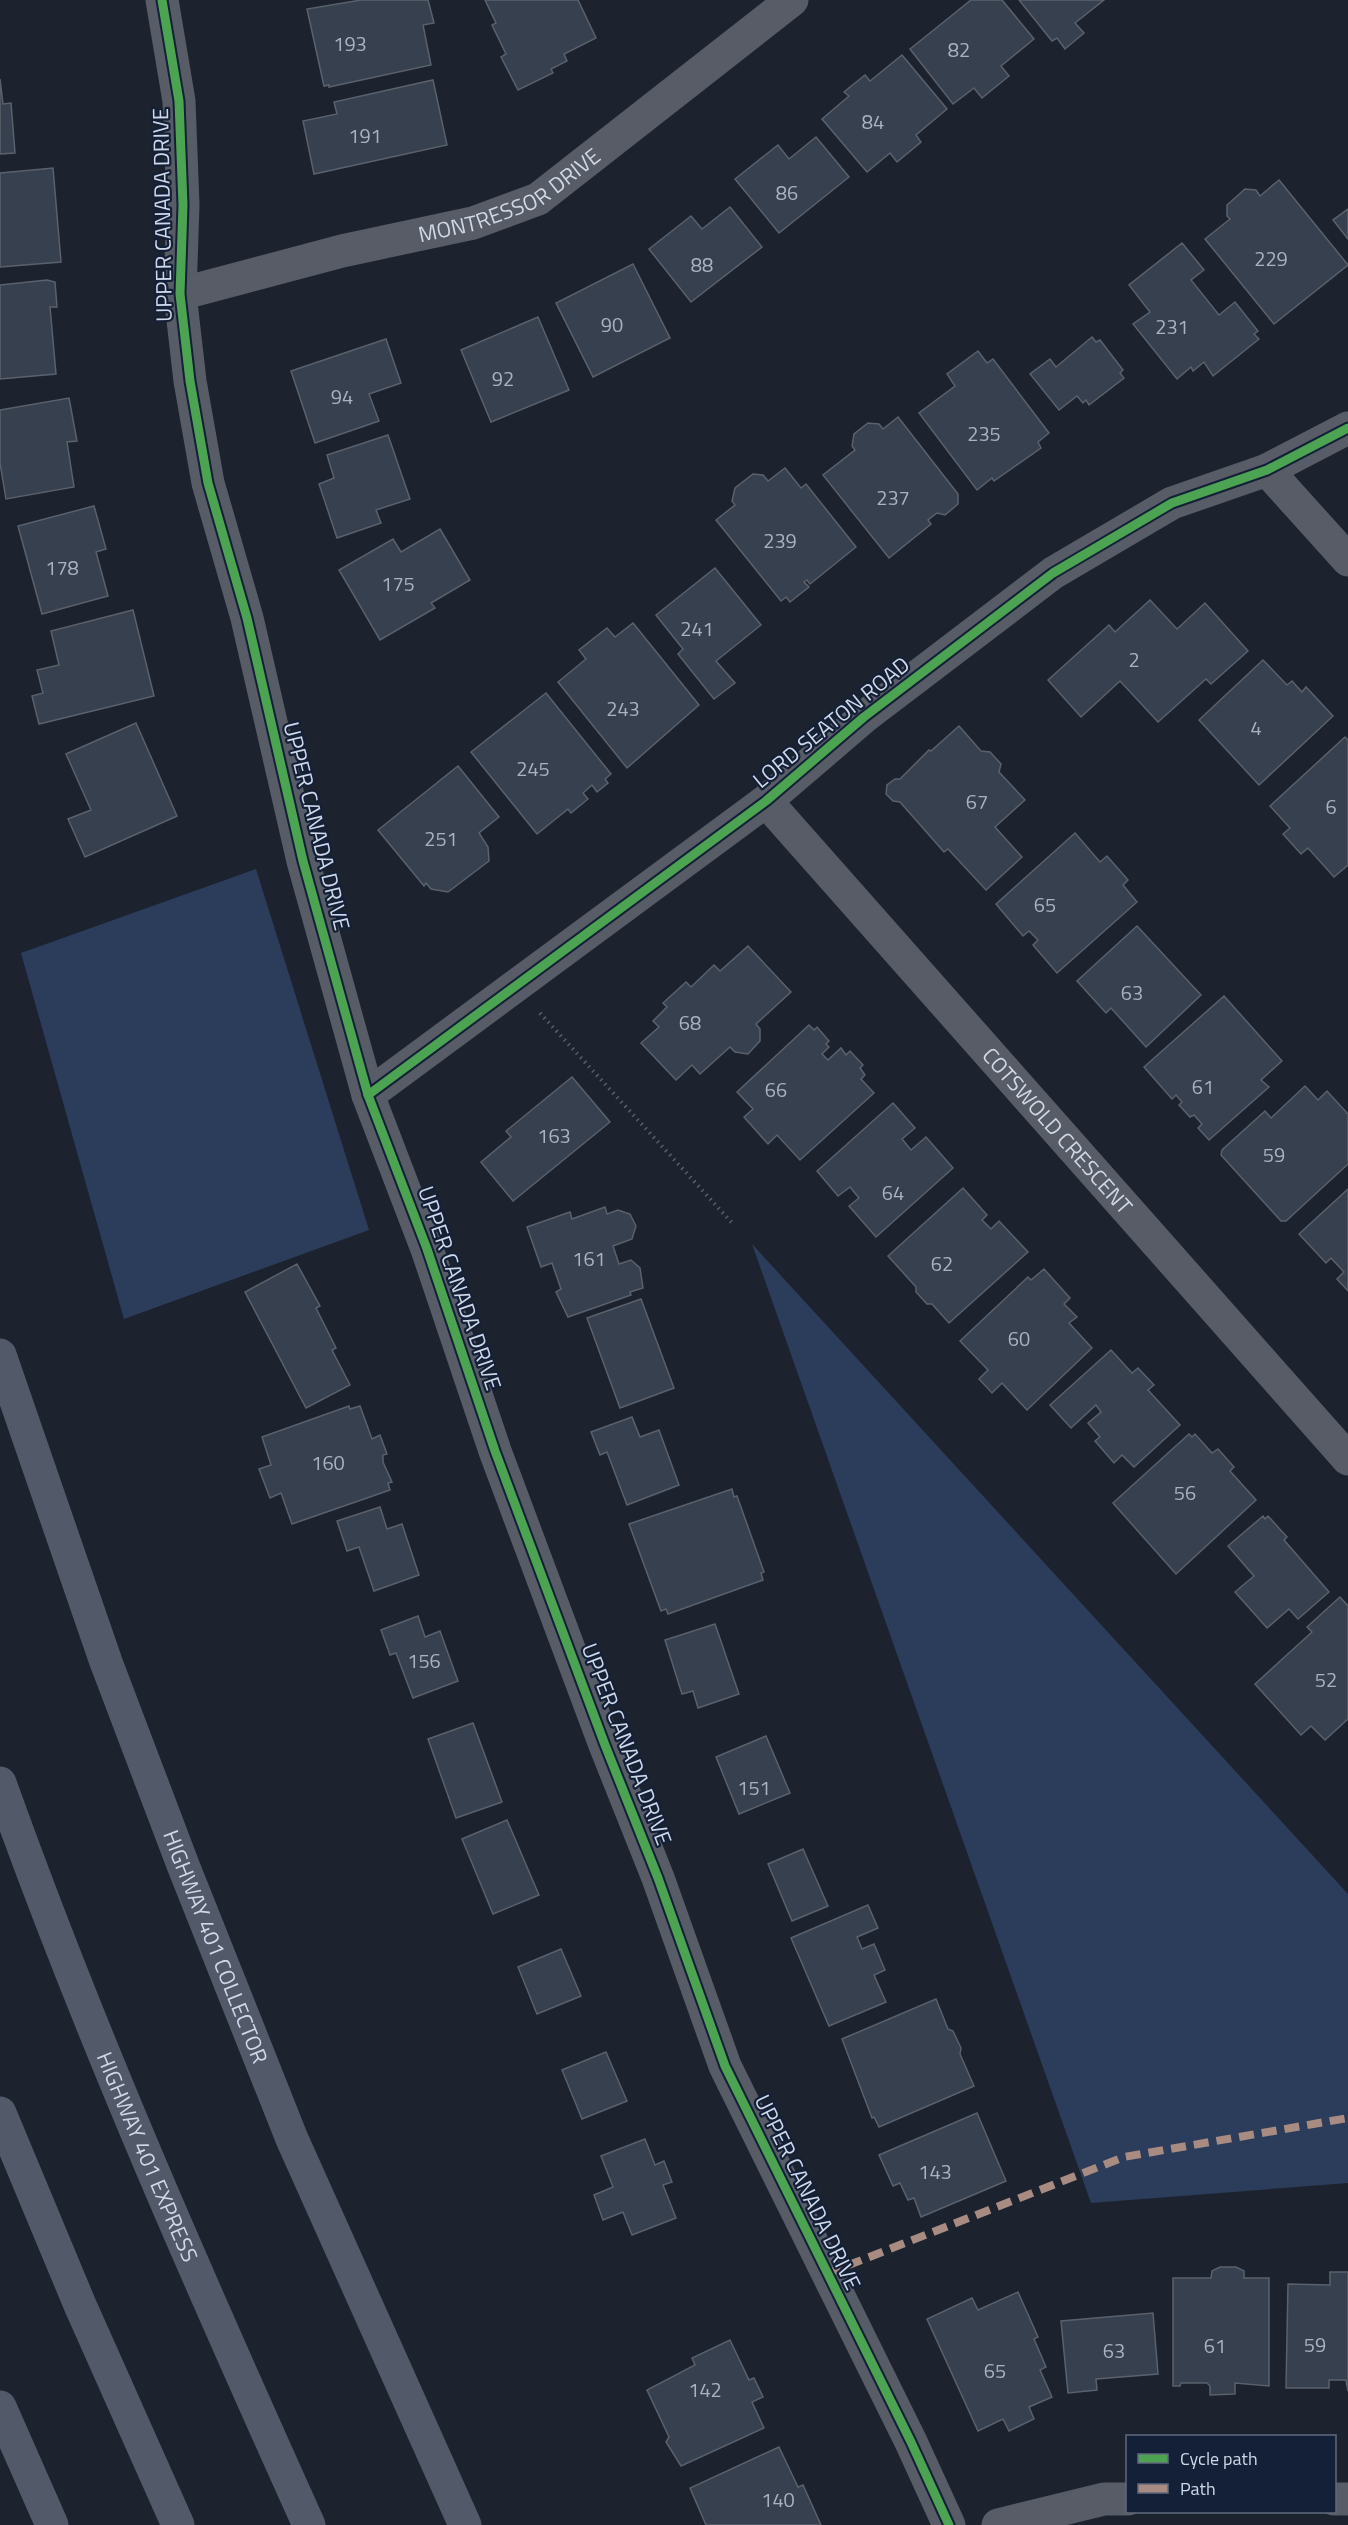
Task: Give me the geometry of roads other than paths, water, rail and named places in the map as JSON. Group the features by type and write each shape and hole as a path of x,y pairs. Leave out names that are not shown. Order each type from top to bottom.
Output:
{"highway":[{"name":"HIGHWAY 401 COLLECTOR","path":"0,1355 106,1662 196,1898 292,2139 465,2525"},
{"name":"HIGHWAY 401 EXPRESS","path":"0,1784 32,1872 196,2274 309,2525"},
{"path":"0,2113 80,2305 178,2525"},
{"path":"0,2407 51,2525"}],"street":[{"name":"UPPER CANADA DRIVE","path":"162,0 179,101 183,205 180,294 190,381 208,483 247,618 303,861 368,1095 427,1249 495,1451 605,1745 658,1878 725,2066 911,2442 949,2525"},
{"name":"MONTRESSOR DRIVE","path":"180,294 342,251 473,223 538,199 792,0"},
{"name":"LORD SEATON ROAD","path":"368,1095 766,801 864,717 1053,573 1172,503 1267,470 1348,428"},
{"path":"1267,470 1348,560"},
{"name":"COTSWOLD CRESCENT","path":"766,801 1348,1459"},
{"path":"998,2525 1104,2499 1126,2499"}]}
